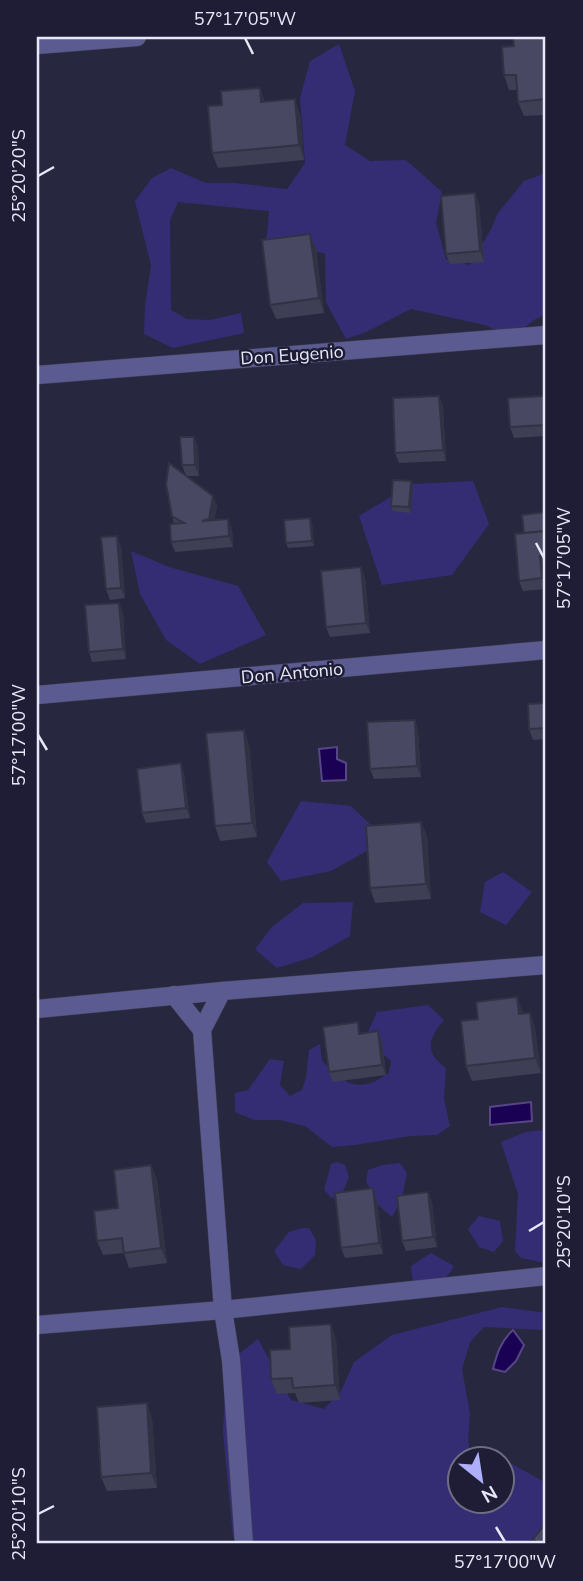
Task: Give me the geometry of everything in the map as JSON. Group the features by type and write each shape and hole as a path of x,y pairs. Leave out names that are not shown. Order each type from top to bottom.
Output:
{"street":[{"path":"37,45 137,37"},
{"name":"Don Eugenio","path":"37,375 546,335"},
{"name":"Don Antonio","path":"37,695 546,650"},
{"path":"37,1006 546,965"},
{"path":"222,991 202,1030 244,1544"},
{"path":"174,995 202,1030"},
{"path":"37,1325 223,1310 546,1276"}],"shaded area":[{"path":"339,44 355,91 345,145 370,161 406,160 442,192 436,223 446,259 470,265 498,213 524,181 541,175 546,170 546,314 512,338 485,325 411,309 346,339 326,302 325,254 292,243 285,252 263,252 269,211 178,202 170,220 171,310 187,319 210,320 241,313 244,333 173,348 144,334 151,265 135,201 152,178 171,168 206,183 235,183 287,189 305,163 300,98 310,61"},
{"path":"473,481 489,524 452,575 382,585 359,516 412,484"},
{"path":"131,551 169,567 238,586 266,635 200,664 166,640 140,594"},
{"path":"337,747 337,759 346,763 346,780 322,781 319,749"},
{"path":"301,801 351,806 374,828 372,848 331,871 281,881 267,862"},
{"path":"503,872 532,892 506,925 480,912 485,882"},
{"path":"353,902 350,936 313,957 277,968 255,949 272,927 303,903"},
{"path":"428,1005 444,1020 434,1033 431,1051 446,1068 444,1099 450,1126 437,1135 332,1147 305,1126 280,1120 254,1120 235,1112 235,1093 248,1090 270,1059 284,1061 280,1085 290,1096 302,1090 309,1050 320,1044 322,1061 342,1079 360,1085 378,1080 389,1073 391,1061 370,1043 368,1032 377,1012"},
{"path":"531,1102 532,1121 490,1125 490,1107"},
{"path":"546,1118 546,1263 521,1258 515,1251 518,1194 501,1142 526,1132 544,1130"},
{"path":"337,1162 345,1165 349,1177 342,1194 332,1198 324,1190 331,1164"},
{"path":"400,1163 407,1173 402,1198 392,1217 378,1205 366,1182 368,1170"},
{"path":"479,1216 500,1221 503,1241 494,1252 479,1247 468,1229"},
{"path":"309,1228 316,1240 315,1255 301,1269 283,1265 274,1251 289,1232"},
{"path":"431,1253 454,1266 442,1279 413,1283 411,1266"},
{"path":"502,1307 546,1313 545,1330 484,1327 470,1342 462,1369 470,1414 469,1444 447,1444 447,1514 516,1514 516,1466 546,1483 546,1529 533,1544 236,1544 223,1432 225,1393 231,1360 258,1339 291,1400 324,1409 341,1391 354,1362 392,1335"},
{"path":"513,1330 524,1345 516,1361 505,1372 493,1369 505,1338"}],"building":[{"path":"546,37 546,99 518,102 516,75 504,75 502,47 514,46 513,38"},
{"path":"260,88 261,102 295,99 299,145 212,153 208,106 222,105 221,91"},
{"path":"475,193 480,251 446,254 441,196"},
{"path":"310,234 319,298 270,305 262,240"},
{"path":"439,396 443,450 395,453 393,398"},
{"path":"546,396 546,425 510,427 508,398"},
{"path":"180,437 194,437 195,465 182,465"},
{"path":"169,463 213,496 209,519 202,521 228,519 229,536 171,542 170,524 184,523 172,516 166,484"},
{"path":"393,480 411,481 409,507 391,506"},
{"path":"545,512 546,531 524,533 522,515"},
{"path":"310,518 312,541 286,543 284,520"},
{"path":"546,531 546,555 540,556 542,578 519,581 515,534"},
{"path":"117,536 121,588 106,589 101,537"},
{"path":"361,567 366,623 326,627 321,571"},
{"path":"119,603 123,649 89,652 85,605"},
{"path":"546,703 546,728 529,729 528,704"},
{"path":"415,720 417,766 370,769 367,722"},
{"path":"244,730 252,823 215,826 206,733"},
{"path":"181,763 186,808 142,813 137,769"},
{"path":"421,822 426,884 370,888 366,826"},
{"path":"517,997 519,1014 530,1013 535,1058 466,1066 461,1021 478,1019 476,1002"},
{"path":"358,1022 359,1034 378,1031 382,1065 329,1072 323,1027"},
{"path":"151,1165 161,1248 124,1253 122,1238 97,1241 94,1211 118,1208 114,1170"},
{"path":"373,1188 379,1243 341,1248 335,1193"},
{"path":"428,1192 433,1237 402,1241 397,1196"},
{"path":"331,1324 335,1385 293,1388 292,1378 271,1379 270,1350 290,1349 289,1327"},
{"path":"147,1403 151,1473 101,1477 97,1407"},
{"path":"546,1523 546,1544 539,1544 533,1539"}]}
